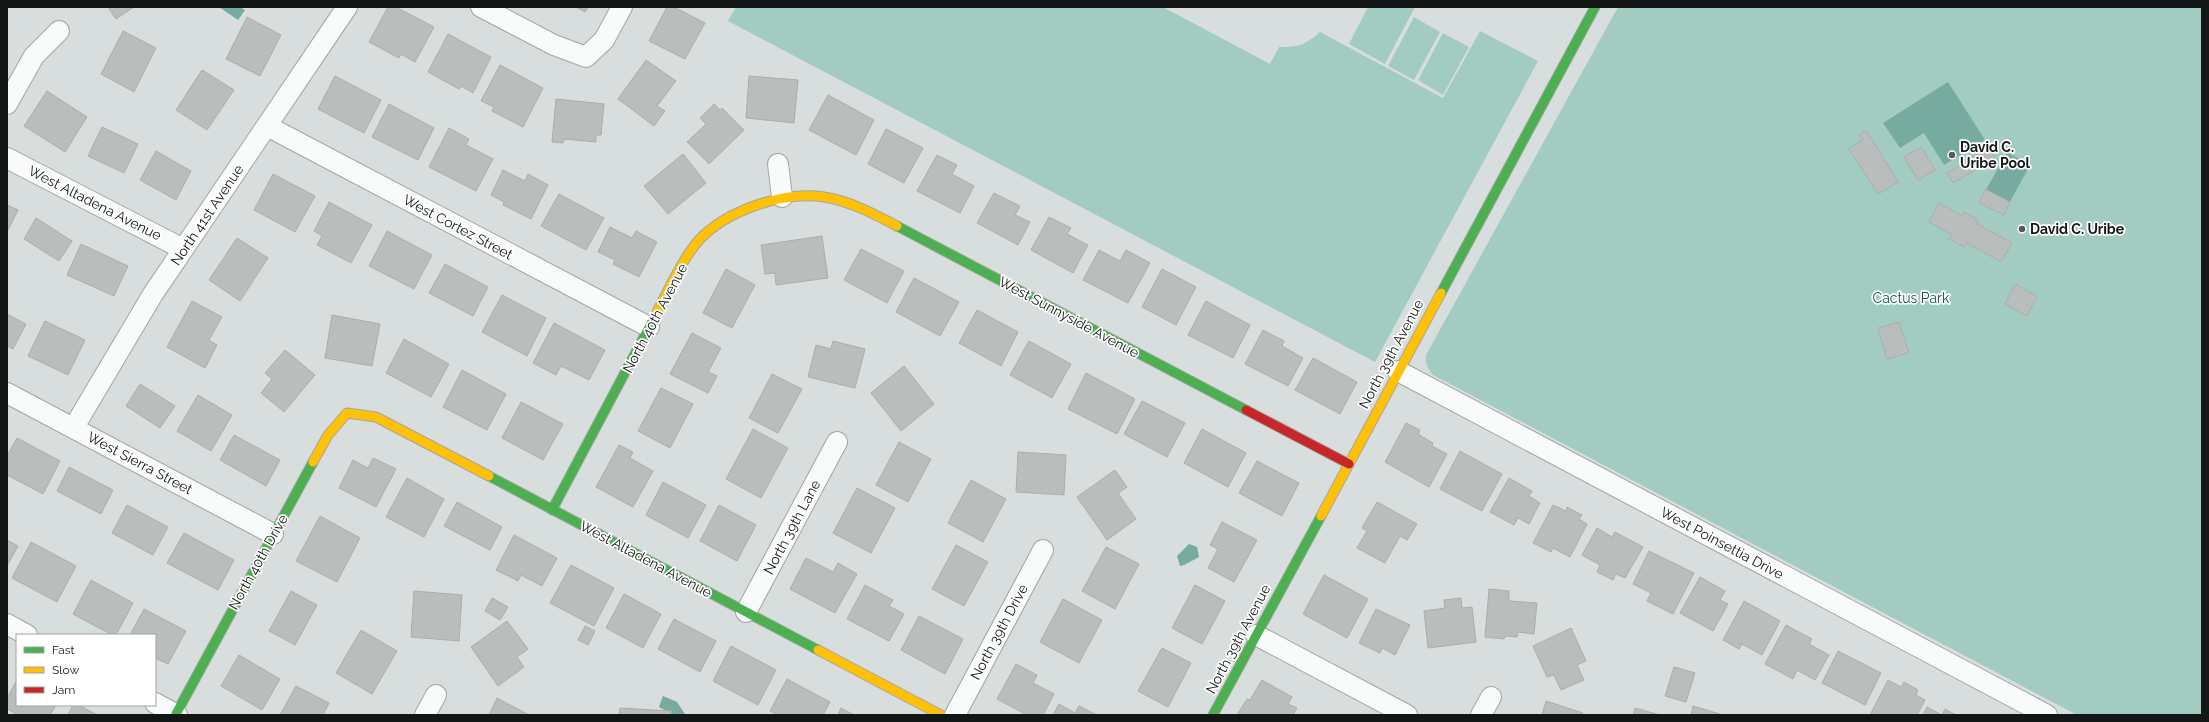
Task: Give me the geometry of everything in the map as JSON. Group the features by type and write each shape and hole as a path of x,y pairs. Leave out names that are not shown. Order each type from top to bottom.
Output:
{"street":[{"name":"North 41st Avenue","path":"74,428 130,329 347,7"},
{"path":"481,7 554,45 586,57 604,40 622,7"},
{"name":"North 39th Avenue","path":"1213,715 1595,7"},
{"path":"7,104 34,56 59,31"},
{"name":"West Cortez Street","path":"267,126 649,327"},
{"name":"West Altadena Avenue","path":"7,158 183,249"},
{"path":"778,164 782,197"},
{"name":"North 40th Avenue","path":"552,510 676,276 699,240 729,217 782,197"},
{"name":"West Sunnyside Avenue","path":"782,197 824,197 866,209 1349,464"},
{"name":"West Poinsettia Drive","path":"1398,371 2047,715"},
{"name":"West Sierra Street","path":"7,393 273,534"},
{"name":"West Altadena Avenue","path":"348,413 376,417 941,715"},
{"name":"North 40th Drive","path":"176,715 328,435 348,413"},
{"name":"North 39th Lane","path":"746,612 837,442"},
{"name":"North 39th Drive","path":"955,715 1043,550"},
{"path":"7,624 25,634"},
{"path":"1256,635 1407,715"},
{"path":"425,715 436,695"},
{"path":"1481,715 1491,697"},
{"path":"156,704 176,715"}],"green space":[{"path":"736,7 1163,7 1270,64 1279,47 1301,44 1310,40 1320,32 1443,98 1480,31 1538,61 1375,362 728,21"},
{"path":"1368,7 1415,7 1385,64 1349,44"},
{"name":"Cactus Park","path":"1618,7 2202,7 2202,715 2077,715 1433,375 1427,366 1426,355"},
{"path":"1414,17 1440,32 1414,80 1388,66"},
{"path":"1443,33 1469,47 1443,95 1418,80"}],"shaded area":[{"path":"219,7 240,7 245,10 238,20"},
{"path":"1948,82 1985,140 1944,165 1924,133 1900,148 1883,123"},
{"path":"2007,152 2030,165 2006,209 1982,197"},
{"path":"1189,544 1197,547 1199,557 1180,566 1177,556"},
{"path":"663,696 677,702 685,714 673,715 659,707"}],"building":[{"path":"108,7 134,7 116,19"},
{"path":"388,7 396,7 434,27 415,62 401,54 399,58 369,42"},
{"path":"576,7 588,7 585,12"},
{"path":"667,7 674,7 705,23 685,59 649,41"},
{"path":"247,17 281,35 260,76 226,59"},
{"path":"123,31 156,48 134,92 101,74"},
{"path":"448,34 491,57 473,93 461,86 459,89 428,72"},
{"path":"646,60 676,81 657,106 665,111 654,126 618,99"},
{"path":"500,65 543,88 523,127 492,111 494,107 481,101"},
{"path":"202,70 234,90 207,130 176,110"},
{"path":"335,76 381,100 364,133 318,109"},
{"path":"749,76 798,80 794,123 746,118"},
{"path":"47,91 87,117 65,152 24,126"},
{"path":"828,95 874,120 856,155 809,130"},
{"path":"556,99 604,104 601,135 596,135 596,142 564,139 563,143 552,142"},
{"path":"389,104 434,128 418,160 372,137"},
{"path":"714,104 720,110 722,108 744,130 709,164 687,142 706,124 700,118"},
{"path":"102,127 138,144 124,173 88,156"},
{"path":"449,128 469,139 466,145 493,159 476,191 429,167"},
{"path":"886,129 923,148 904,183 868,164"},
{"path":"1866,130 1898,182 1878,194 1849,149 1863,140 1859,135"},
{"path":"1921,147 1935,170 1918,180 1904,157"},
{"path":"1989,147 1995,158 1953,183 1947,173"},
{"path":"156,151 191,171 176,200 140,180"},
{"path":"683,154 706,183 668,214 644,186"},
{"path":"937,155 957,165 952,174 974,186 960,213 917,191"},
{"path":"503,170 525,181 528,174 548,185 531,219 503,205 504,202 491,195"},
{"path":"273,174 315,196 295,232 254,210"},
{"path":"1985,189 2010,202 2004,215 1979,203"},
{"path":"994,193 1020,206 1015,215 1030,222 1018,245 977,223"},
{"path":"559,194 604,218 586,250 541,226"},
{"path":"329,202 372,225 351,263 317,245 322,236 314,231"},
{"path":"1939,203 1962,216 1964,212 1978,220 1977,224 2012,243 2001,262 1967,243 1964,247 1949,239 1952,235 1929,222"},
{"path":"7,205 18,210 7,232"},
{"path":"1049,217 1071,228 1067,234 1088,245 1073,273 1031,250"},
{"path":"36,218 72,241 59,261 24,239"},
{"path":"610,227 632,238 636,231 657,242 639,277 613,264 615,260 598,252"},
{"path":"387,231 432,255 414,289 369,266"},
{"path":"822,236 828,278 776,285 775,273 765,274 761,245"},
{"path":"237,238 268,258 240,301 209,280"},
{"path":"81,244 128,266 114,296 67,275"},
{"path":"861,249 904,271 887,303 844,280"},
{"path":"1099,250 1120,261 1126,250 1150,263 1128,303 1083,280"},
{"path":"445,264 488,287 473,316 429,293"},
{"path":"726,269 755,285 732,328 703,313"},
{"path":"1162,269 1196,287 1176,325 1142,307"},
{"path":"914,278 959,302 940,336 896,312"},
{"path":"2015,284 2037,296 2027,316 2005,304"},
{"path":"502,295 546,318 527,356 482,332"},
{"path":"192,301 222,317 209,340 217,345 205,368 167,347"},
{"path":"1206,301 1250,325 1233,358 1188,335"},
{"path":"977,310 1018,332 1001,366 959,343"},
{"path":"7,314 26,324 13,349 7,346"},
{"path":"332,315 380,324 372,366 325,358"},
{"path":"45,321 85,340 68,375 28,356"},
{"path":"1899,322 1909,353 1887,359 1878,328"},
{"path":"554,323 605,350 589,380 561,366 556,375 533,363"},
{"path":"1263,330 1284,341 1282,346 1303,358 1288,386 1245,364"},
{"path":"692,333 721,348 708,372 717,376 708,393 670,374"},
{"path":"404,339 449,364 431,397 386,373"},
{"path":"833,341 865,349 855,388 808,377 816,345 831,349"},
{"path":"1029,341 1071,364 1052,398 1010,375"},
{"path":"285,350 315,375 284,412 261,393 272,379 265,373"},
{"path":"1313,358 1357,382 1340,414 1295,390"},
{"path":"904,366 934,404 901,431 871,393"},
{"path":"462,370 506,394 487,430 443,407"},
{"path":"1086,373 1135,399 1117,434 1068,409"},
{"path":"772,374 802,389 778,433 749,418"},
{"path":"140,384 175,406 160,428 126,406"},
{"path":"661,388 693,404 670,448 638,431"},
{"path":"198,395 232,415 211,451 177,431"},
{"path":"1142,401 1185,423 1167,457 1124,434"},
{"path":"521,402 563,424 543,460 502,438"},
{"path":"1406,423 1420,430 1418,434 1433,443 1432,446 1447,454 1429,487 1385,462"},
{"path":"753,429 788,448 761,498 726,479"},
{"path":"1202,429 1246,453 1228,487 1184,463"},
{"path":"234,435 280,460 266,486 220,460"},
{"path":"17,438 60,461 43,494 7,475 7,456"},
{"path":"899,442 931,459 908,502 876,485"},
{"path":"619,445 633,452 630,458 653,471 633,507 596,487"},
{"path":"1460,451 1502,474 1482,511 1440,489"},
{"path":"1018,452 1066,455 1064,495 1016,492"},
{"path":"373,458 396,469 376,507 339,488 353,460 368,468"},
{"path":"1257,461 1299,483 1282,516 1239,493"},
{"path":"69,467 113,490 101,514 57,491"},
{"path":"1115,470 1127,487 1118,493 1136,519 1107,540 1077,497"},
{"path":"407,478 444,499 424,537 386,517"},
{"path":"1509,478 1532,491 1529,496 1540,503 1529,524 1518,518 1514,525 1490,512"},
{"path":"971,480 1006,499 983,542 948,523"},
{"path":"663,482 706,505 688,538 646,515"},
{"path":"857,488 895,508 871,553 833,533"},
{"path":"457,502 502,527 490,550 444,526"},
{"path":"1377,502 1417,524 1407,540 1400,536 1385,563 1357,548 1367,531 1362,528"},
{"path":"127,505 168,527 153,555 112,533"},
{"path":"719,505 756,525 737,561 700,541"},
{"path":"1553,505 1566,511 1567,507 1582,515 1579,519 1587,524 1570,557 1553,548 1551,552 1533,543"},
{"path":"320,516 360,538 337,582 296,561"},
{"path":"1222,522 1257,540 1234,582 1208,568 1218,549 1210,545"},
{"path":"1597,528 1612,537 1615,532 1643,547 1625,578 1616,574 1613,580 1597,572 1600,565 1582,555"},
{"path":"184,533 234,560 218,590 167,563"},
{"path":"514,535 557,558 542,586 521,575 518,581 496,570"},
{"path":"7,540 18,546 7,566"},
{"path":"31,542 76,566 57,602 12,578"},
{"path":"956,545 988,562 964,606 932,589"},
{"path":"1106,547 1139,564 1115,609 1082,591"},
{"path":"1649,551 1694,573 1673,614 1647,601 1651,593 1633,584"},
{"path":"806,558 833,572 838,563 857,574 835,613 790,589"},
{"path":"571,565 614,588 594,626 550,603"},
{"path":"1324,575 1368,599 1347,638 1303,614"},
{"path":"1700,577 1725,591 1720,600 1728,604 1713,631 1680,613"},
{"path":"91,580 133,603 117,634 110,634 73,614"},
{"path":"865,585 893,600 889,606 904,614 889,641 847,619"},
{"path":"1195,585 1225,601 1202,644 1172,628"},
{"path":"1489,589 1509,591 1509,601 1537,603 1534,634 1518,632 1517,637 1505,636 1504,639 1485,637"},
{"path":"291,591 317,605 295,645 269,631"},
{"path":"414,591 462,595 459,641 411,637"},
{"path":"624,594 661,614 643,648 606,628"},
{"path":"492,598 508,607 500,620 485,611"},
{"path":"1461,598 1462,608 1472,607 1476,642 1428,648 1424,611 1445,608 1444,600"},
{"path":"1063,599 1102,620 1079,663 1040,642"},
{"path":"1744,601 1780,621 1762,655 1742,644 1739,649 1723,640"},
{"path":"144,609 186,631 168,664 156,658 156,634 131,634"},
{"path":"1376,609 1410,625 1395,655 1382,648 1380,653 1359,643"},
{"path":"919,616 963,639 945,674 901,650"},
{"path":"674,619 716,641 700,672 658,649"},
{"path":"507,621 528,649 517,657 524,667 498,686 471,647"},
{"path":"1786,625 1812,639 1809,644 1829,655 1815,680 1797,670 1793,679 1765,664"},
{"path":"585,626 595,631 588,645 578,640"},
{"path":"1571,628 1586,661 1577,665 1584,680 1561,690 1554,675 1547,677 1533,646"},
{"path":"361,630 397,651 372,694 336,673"},
{"path":"731,646 776,670 758,705 713,681"},
{"path":"1162,648 1191,663 1168,707 1138,691"},
{"path":"1838,651 1881,673 1865,705 1822,683"},
{"path":"239,655 280,679 262,710 221,686"},
{"path":"1016,664 1037,675 1033,683 1054,694 1043,715 1027,715 997,699"},
{"path":"1674,667 1695,673 1686,702 1665,696"},
{"path":"787,679 830,702 823,715 778,715 770,711"},
{"path":"1262,680 1292,697 1288,704 1297,708 1293,715 1237,715 1247,699 1250,700"},
{"path":"1888,680 1901,687 1904,682 1918,690 1916,695 1925,700 1917,715 1870,715"},
{"path":"16,682 16,706 55,706 50,715 18,715 7,709 7,698"},
{"path":"296,686 329,703 323,715 280,715"},
{"path":"497,698 529,715 489,715"},
{"path":"1546,701 1583,713 1582,715 1542,715"},
{"path":"1059,704 1075,713 1079,706 1097,715 1053,715"},
{"path":"72,706 81,706 97,715 68,715"},
{"path":"1693,706 1720,714 1720,715 1691,715"},
{"path":"1927,707 1942,715 1923,715"},
{"path":"620,708 671,711 671,715 619,715"},
{"path":"841,708 854,715 838,715"},
{"path":"1635,708 1660,715 1633,715"},
{"path":"1945,709 1956,715 1942,715"}],"traffic: fast":[{"path":"1441,293 1595,7"},
{"path":"897,226 1246,410"},
{"path":"552,510 655,316"},
{"path":"176,714 313,462"},
{"path":"489,476 818,650"},
{"path":"1213,715 1321,516"}],"traffic: slow":[{"path":"655,316 681,266 699,240 711,229 725,220 757,205 792,197 824,197 852,205 897,226"},
{"path":"1321,516 1441,293"},
{"path":"313,462 328,435 347,413 376,417 489,476"},
{"path":"818,650 941,715"}],"traffic: jam":[{"path":"1246,410 1349,464"}],"place":[{"name":"David C. Uribe Pool","path":"1952,155"},
{"name":"David C. Uribe","path":"2022,229"}]}
